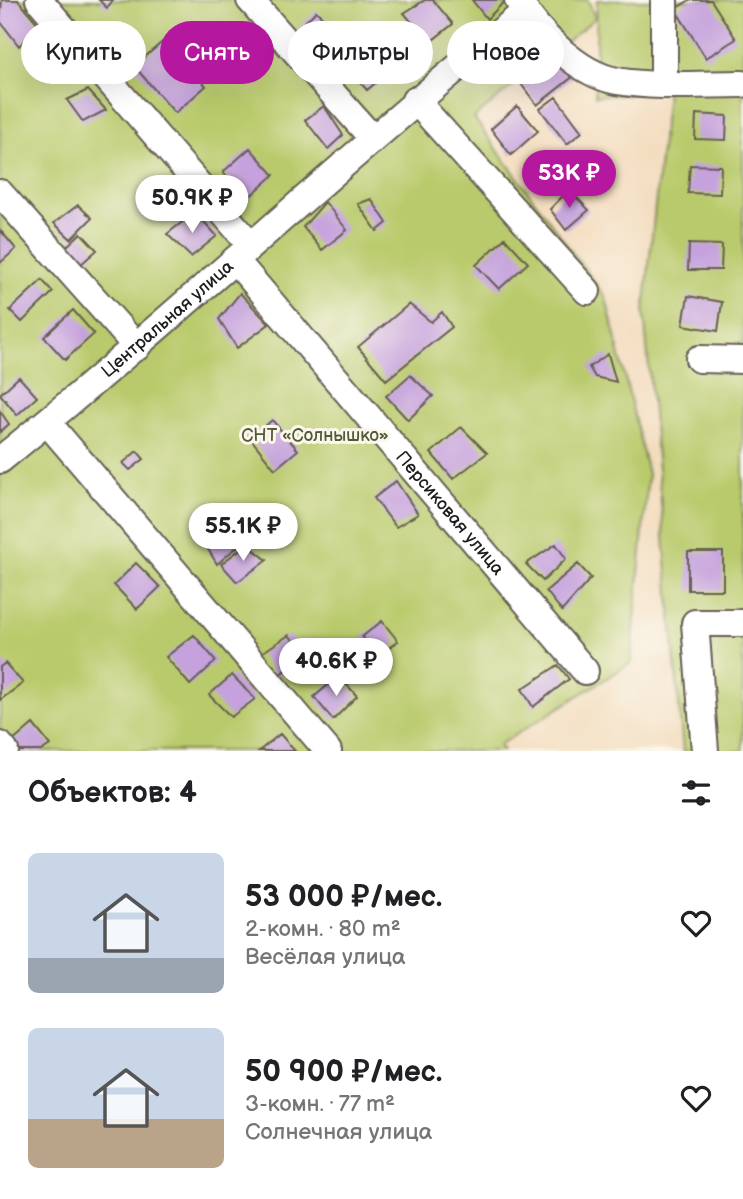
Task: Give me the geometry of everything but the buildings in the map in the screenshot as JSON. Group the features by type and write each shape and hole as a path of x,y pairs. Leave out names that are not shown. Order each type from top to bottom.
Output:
{"street":[{"name":"Персиковая улица","path":"40,0 585,671"},
{"path":"250,0 373,139"},
{"path":"664,0 664,83"},
{"name":"Центральная улица","path":"0,460 137,347 521,6"},
{"path":"521,6 576,64 616,81 743,84"},
{"path":"415,100 587,291"},
{"path":"0,193 137,347"},
{"path":"699,359 743,360"},
{"path":"47,422 328,751"},
{"path":"705,751 695,623 743,623"},
{"path":"0,745 5,751"}],"green space":[{"name":"СНТ «Солнышко»","path":"0,0 588,0 595,18 564,44 564,21 447,21 447,84 515,84 474,118 606,298 648,474 631,663 499,745 503,751 0,751"},
{"path":"597,0 743,0 743,751 683,751 644,312 667,92 595,96"}]}
